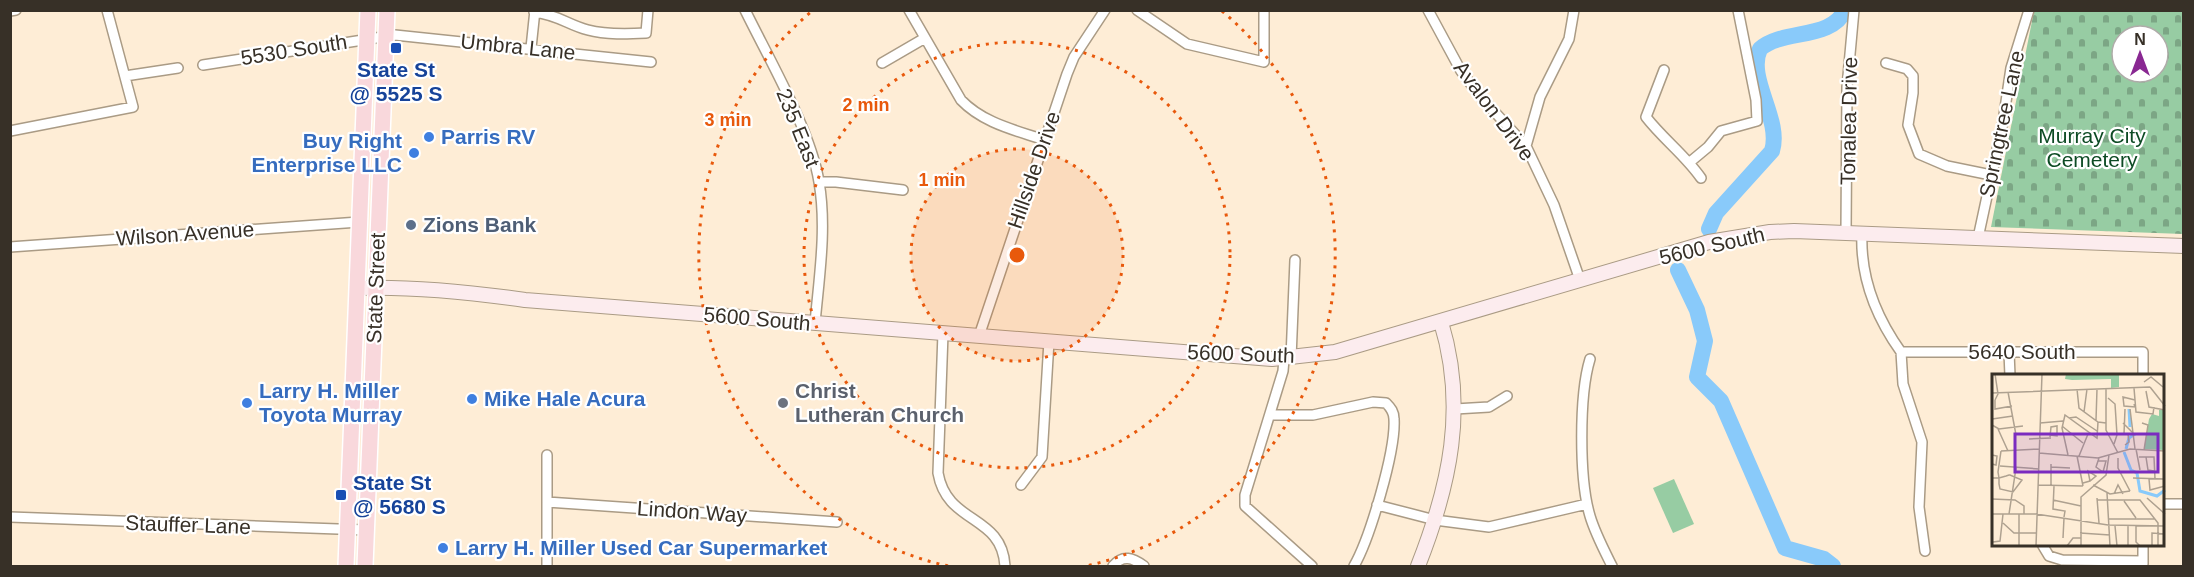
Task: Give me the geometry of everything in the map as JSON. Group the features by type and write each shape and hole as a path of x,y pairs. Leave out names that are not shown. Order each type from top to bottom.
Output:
{"main road":[{"name":"State Street","path":"346,567 368,10"},
{"name":"State Street","path":"365,567 387,10"}],"street":[{"path":"10,11 16,10"},
{"path":"10,131 133,107 107,10"},
{"path":"531,48 535,11 555,15 588,30 633,34 646,33 648,10"},
{"name":"235 East","path":"746,10 809,146 819,182 822,228 815,323"},
{"path":"909,10 961,100 970,109 982,118 1044,140"},
{"name":"Hillside Drive","path":"979,336 1074,57 1105,10"},
{"path":"1137,10 1187,44 1264,62 1264,10"},
{"name":"Avalon Drive","path":"1428,10 1461,71 1479,95 1526,146 1554,205 1580,280"},
{"path":"1526,146 1540,97 1569,39 1574,10"},
{"path":"1690,162 1708,147 1721,131 1757,121 1756,100 1738,10"},
{"name":"Tonalea Drive","path":"1846,232 1847,87 1854,10"},
{"name":"Springtree Lane","path":"1978,238 2003,122 2011,68 2029,10"},
{"name":"5530 South","path":"203,65 386,36"},
{"name":"Umbra Lane","path":"386,36 531,48 651,62"},
{"path":"882,63 926,38"},
{"path":"1886,63 1907,69 1912,76 1913,93 1908,125 1913,146 1919,154 1947,166 1991,175"},
{"path":"125,76 178,68"},
{"path":"1664,70 1646,117 1658,133 1690,162 1701,178"},
{"path":"819,182 903,190"},
{"name":"Wilson Avenue","path":"10,247 359,222"},
{"name":"5600 South","path":"357,288 376,287 483,294 525,300 1049,342 1287,358 1335,352 1736,236 1770,231 2184,246"},
{"path":"1862,233 1861,264 1885,330 1901,352 1903,384 1922,442 1919,507 1925,551"},
{"path":"1295,260 1287,358 1245,495 1245,506 1312,567"},
{"path":"1418,567 1435,520 1451,450 1455,409 1453,363 1441,322"},
{"path":"943,333 938,473 941,488 955,508 983,526 999,541 1005,567"},
{"path":"1021,485 1042,457 1049,342"},
{"name":"5640 South","path":"1901,352 2143,352 2143,374"},
{"path":"2009,352 2010,374"},
{"path":"1590,359 1584,378 1583,459 1587,504 1612,567"},
{"path":"1455,409 1489,407 1507,396"},
{"path":"1270,415 1313,415 1373,402 1386,403 1392,408 1394,426 1377,505 1368,537 1354,567"},
{"path":"547,455 548,567"},
{"name":"Lindon Way","path":"548,502 837,522"},
{"path":"1377,505 1435,520 1489,527 1587,504"},
{"path":"2164,504 2184,504"},
{"name":"Stauffer Lane","path":"10,517 366,530"},
{"path":"2044,547 2049,555 2062,560 2143,564 2143,547"},
{"path":"1113,567 1121,559 1127,558 1144,567"}],"green space":[{"name":"Murray City Cemetery","path":"2034,11 2183,11 2183,234 1991,227"},
{"path":"1674,479 1694,524 1673,533 1653,488"}],"waterway":[{"path":"1709,229 1716,213 1772,151 1774,139 1772,126 1757,73 1760,49 1769,43 1829,26 1839,19 1845,10"},
{"path":"1678,270 1697,310 1705,341 1697,377 1721,401 1785,548 1824,559 1833,566"}],"place":[{"name":"State St @ 5525 S","path":"396,48"},
{"name":"Parris RV","path":"429,137"},
{"name":"Buy Right Enterprise LLC","path":"414,153"},
{"name":"Zions Bank","path":"411,225"},
{"name":"Mike Hale Acura","path":"472,399"},
{"name":"Larry H. Miller Toyota Murray","path":"247,403"},
{"name":"Christ Lutheran Church","path":"783,403"},
{"name":"State St @ 5680 S","path":"341,495"},
{"name":"Larry H. Miller Used Car Supermarket","path":"443,548"}]}
